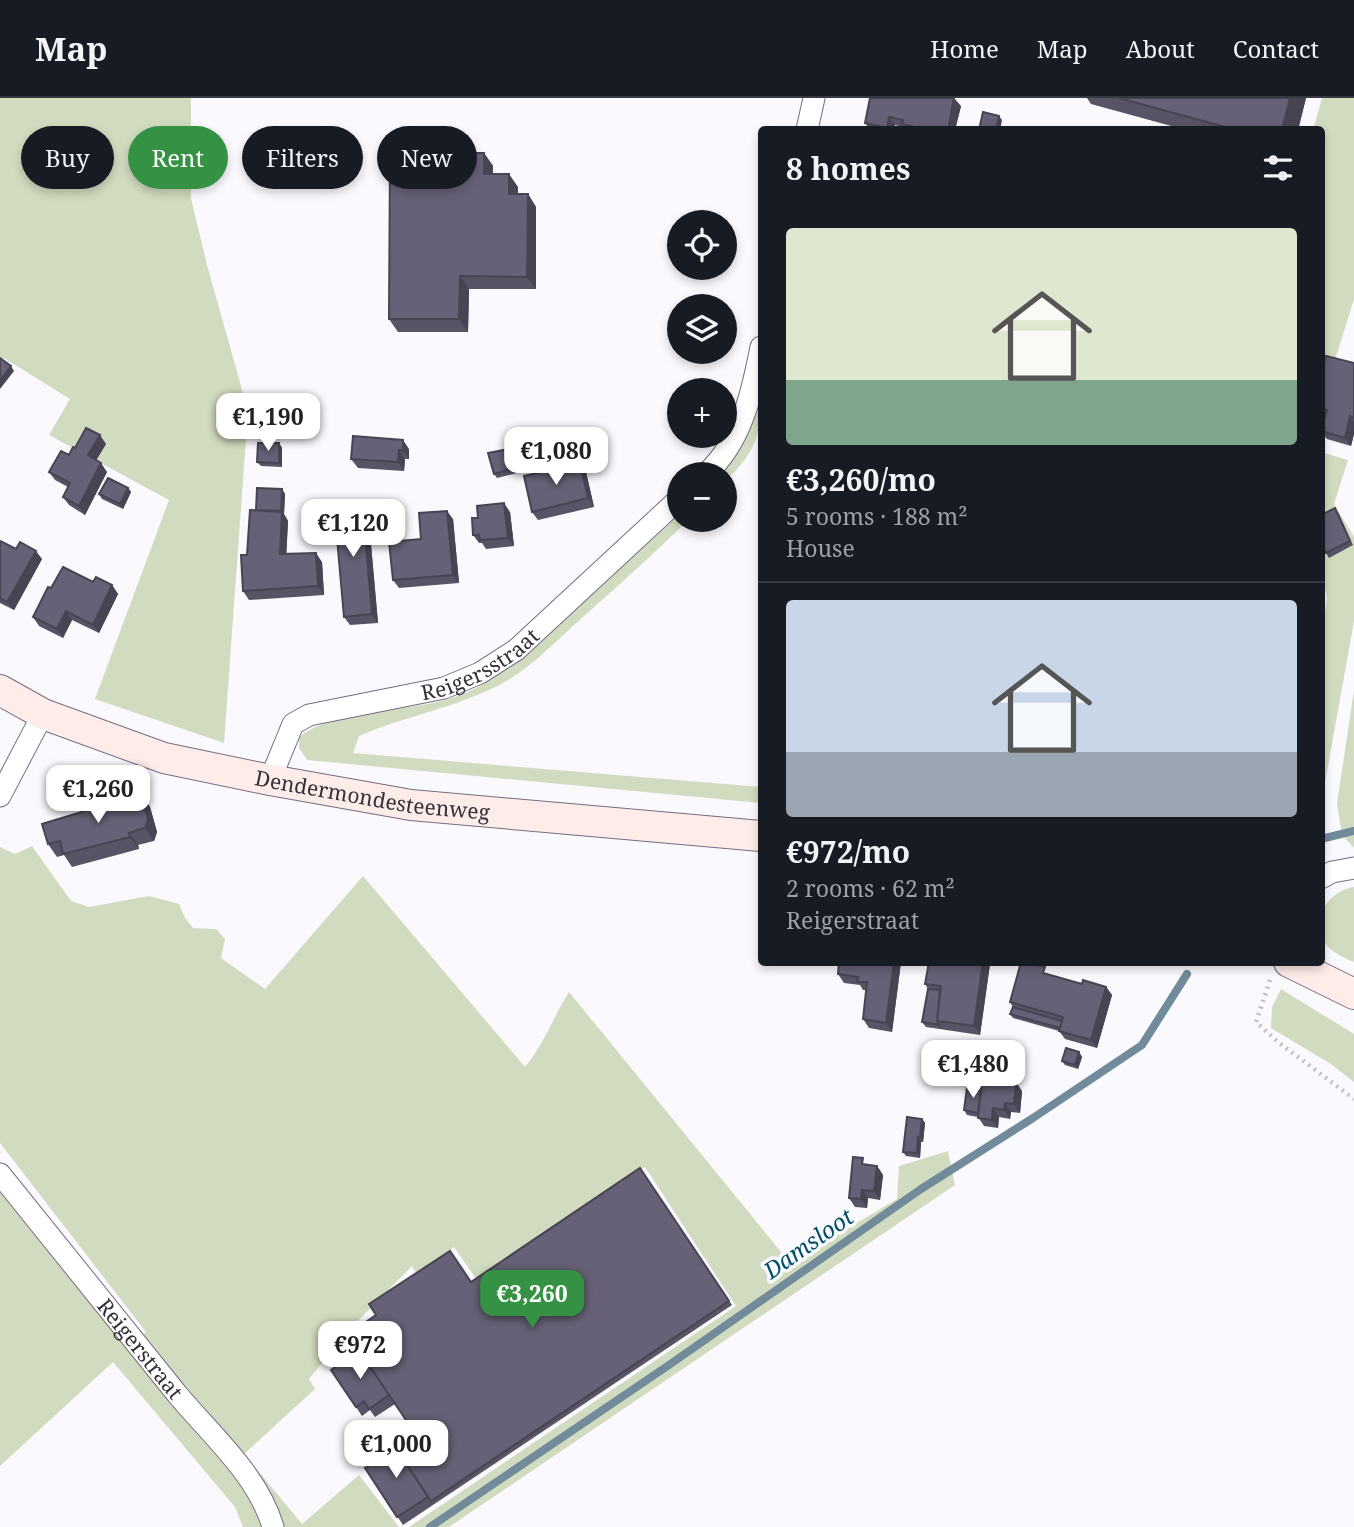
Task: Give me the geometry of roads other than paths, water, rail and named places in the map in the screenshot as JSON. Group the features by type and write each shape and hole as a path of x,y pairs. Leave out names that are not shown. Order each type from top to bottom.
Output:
{"main road":[{"name":"Dendermondesteenweg","path":"0,690 43,714 164,758 271,780 411,805 758,836"},
{"path":"1280,968 1354,994"}],"street":[{"path":"808,126 814,98"},
{"path":"716,462 739,429 758,362"},
{"name":"Reigersstraat","path":"271,780 292,723 309,715 444,688 480,673 516,650 667,510"},
{"path":"0,796 43,714"},
{"path":"1325,876 1354,868"},
{"name":"Reigerstraat","path":"0,1174 150,1361 252,1481 274,1527"}],"waterway":[{"name":"Damsloot","path":"1325,838 1354,831"},
{"name":"Damsloot","path":"430,1527 921,1189 1142,1045 1187,974"}]}
